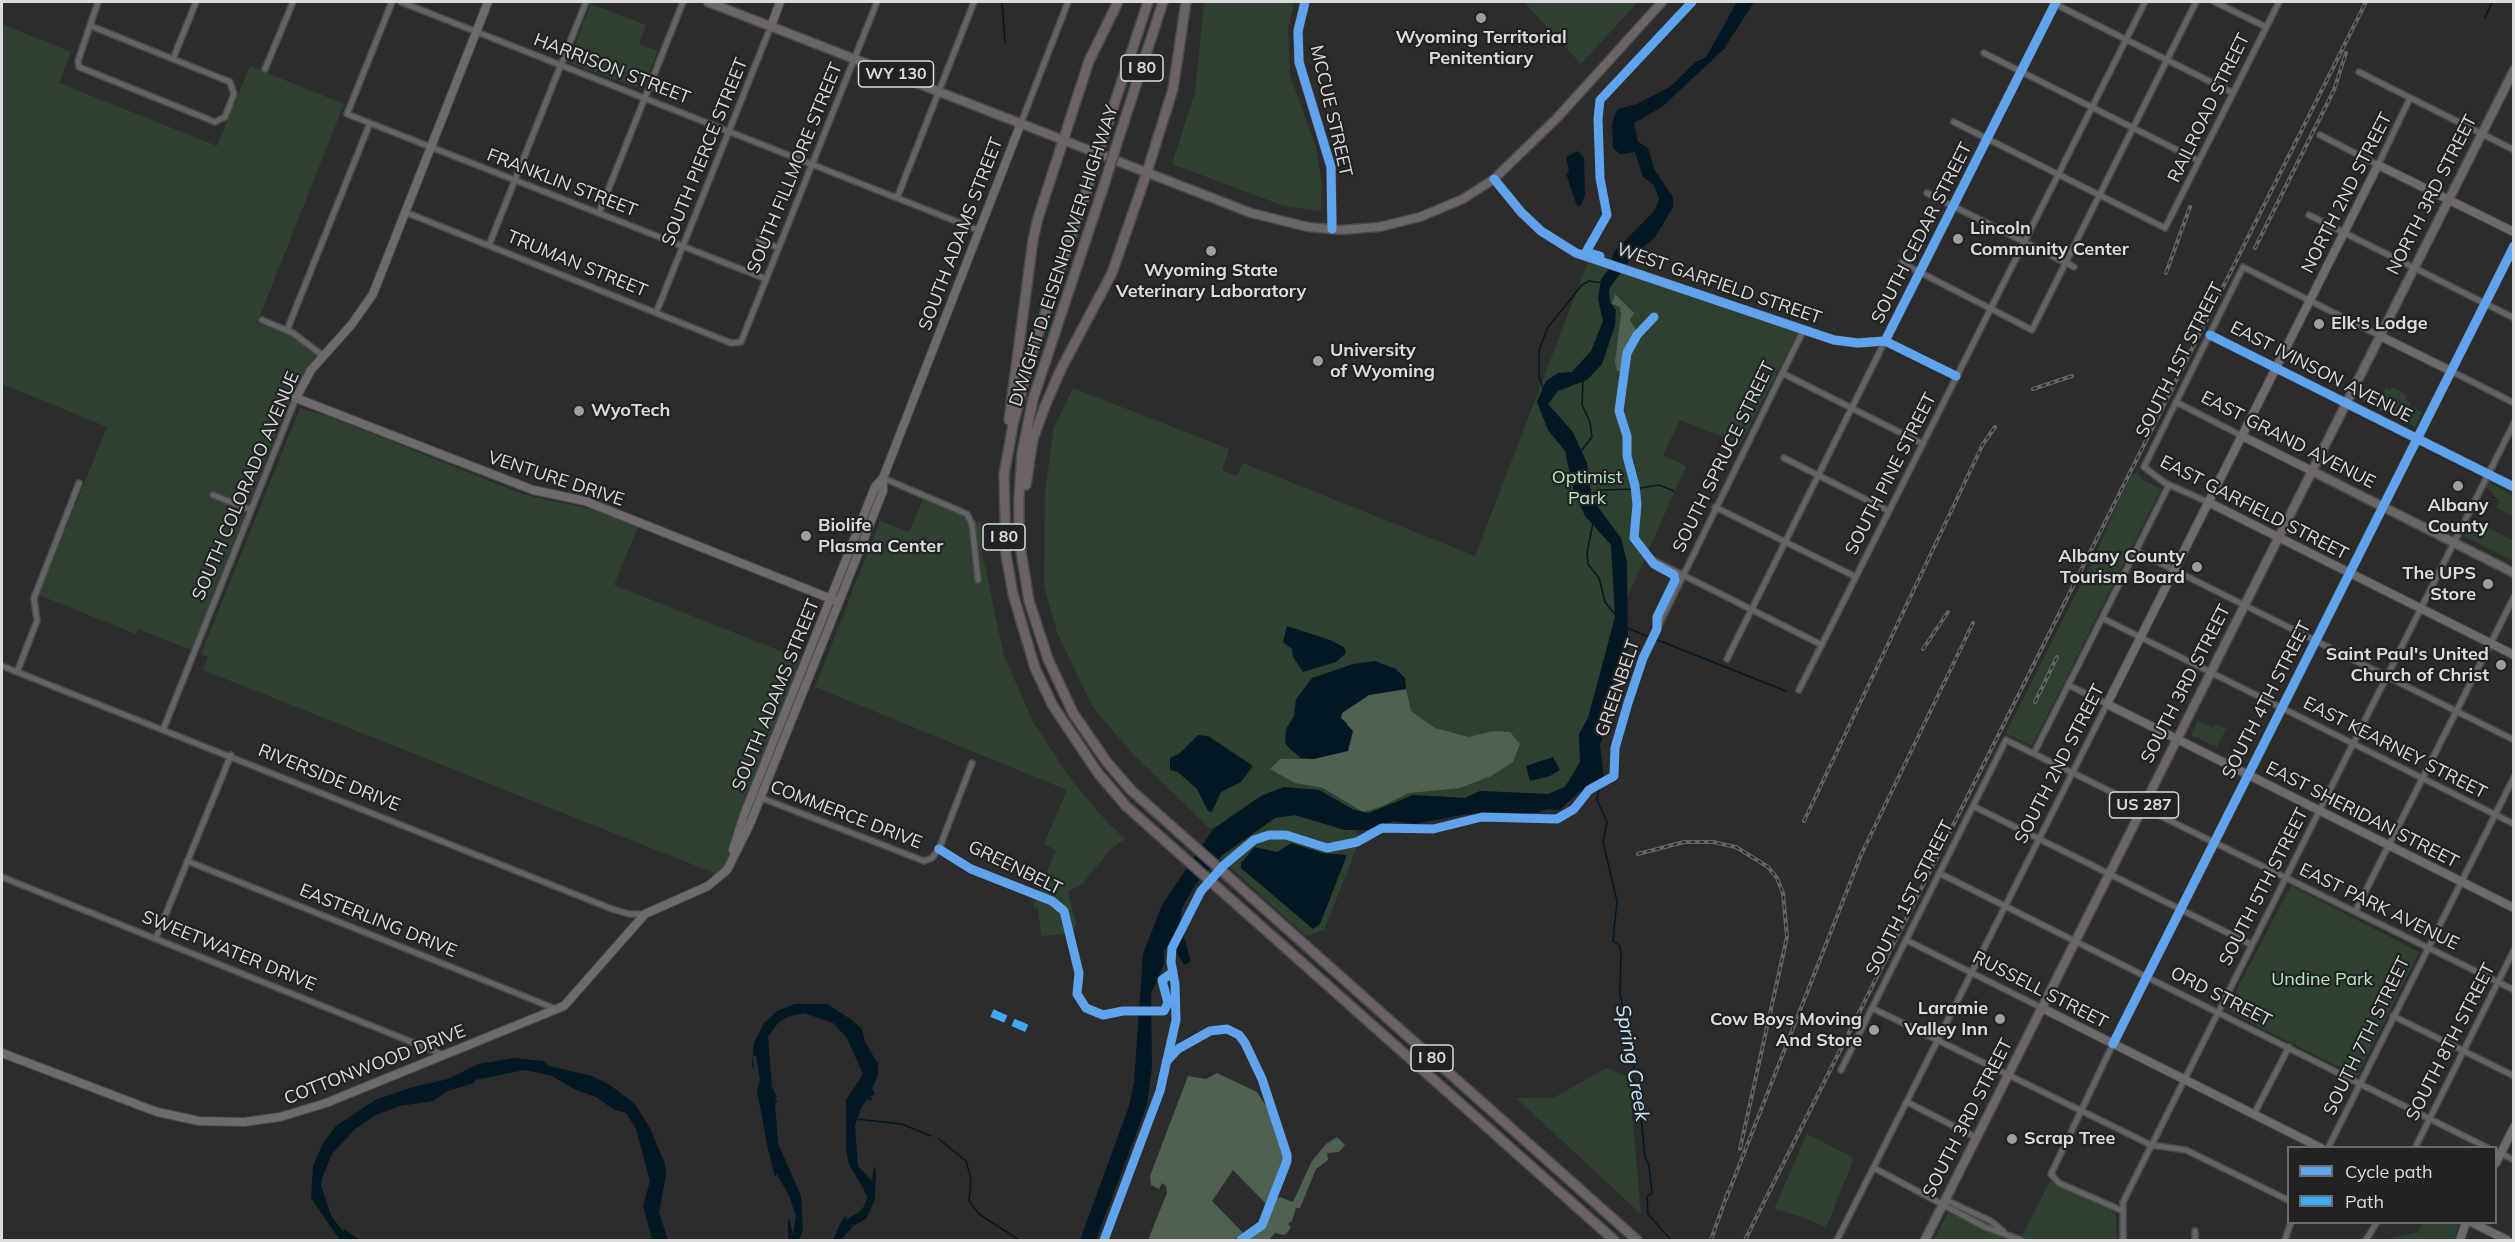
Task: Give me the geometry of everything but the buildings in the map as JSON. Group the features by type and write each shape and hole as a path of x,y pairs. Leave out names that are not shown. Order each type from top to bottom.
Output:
{"highway":[{"path":"1006,458 1007,434 1032,240 1089,61 1118,2"},
{"name":"DWIGHT D. EISENHOWER HIGHWAY","path":"1148,2 1031,355 1006,458 1003,521 1006,555 1020,621 1035,668 1053,706 1098,773 1126,806 1614,1240"},
{"name":"DWIGHT D. EISENHOWER HIGHWAY","path":"1163,2 1047,351 1033,399 1022,453 1019,539 1029,601 1040,639 1073,713 1106,761 1131,790 1637,1240"},
{"path":"1040,639 1026,556 1023,523 1026,478 1033,439 1052,387 1112,273 1173,89 1186,2"}],"main road":[{"name":"WY 130","path":"708,2 1269,218 1308,227 1332,229 1379,227 1411,220 1462,199 1494,179 1544,132 1662,2"},
{"name":"NORTH 3RD STREET","path":"2380,336 2514,70"},
{"name":"SOUTH 3RD STREET","path":"1925,1240 2380,336"},
{"name":"EAST GRAND AVENUE","path":"2312,471 2514,573"}],"street":[{"path":"91,26 230,82 234,94 225,117 215,122 79,67 78,61 98,2"},
{"path":"173,59 196,2"},
{"path":"265,69 293,2"},
{"name":"FRANKLIN STREET","path":"392,2 347,114 766,279"},
{"name":"HARRISON STREET","path":"401,2 978,230"},
{"name":"SOUTH COLORADO AVENUE","path":"163,730 296,398 322,355 352,324 373,294 488,2"},
{"path":"489,245 586,2"},
{"path":"599,213 683,2"},
{"name":"SOUTH PIERCE STREET","path":"657,313 780,2"},
{"name":"SOUTH FILLMORE STREET","path":"738,343 744,339 877,2"},
{"path":"897,198 974,2"},
{"name":"SOUTH ADAMS STREET","path":"732,860 752,795 875,487 883,478 1068,2"},
{"name":"MCCUE STREET","path":"1305,2 1298,31 1299,62 1331,167 1332,229"},
{"path":"2054,2 2233,93"},
{"name":"SOUTH CEDAR STREET","path":"1727,659 2054,2"},
{"name":"SOUTH PINE STREET","path":"1800,690 2145,2"},
{"path":"1902,263 2032,330 2196,2"},
{"path":"2215,2 2266,27"},
{"name":"RAILROAD STREET","path":"2099,195 2165,228 2279,2"},
{"path":"1984,53 2199,161"},
{"path":"2359,72 2514,150"},
{"name":"NORTH 2ND STREET","path":"2310,300 2410,98"},
{"path":"1954,122 2099,195"},
{"path":"287,330 370,123"},
{"path":"2320,135 2514,232"},
{"name":"WEST GARFIELD STREET","path":"1494,179 1521,212 1541,231 1569,249 1803,331 1847,343 1885,342 1956,376"},
{"path":"1927,193 2074,267"},
{"name":"TRUMAN STREET","path":"405,212 731,343 738,343"},
{"path":"2309,215 2514,318"},
{"path":"759,240 779,248"},
{"name":"SOUTH 4TH STREET","path":"2123,1211 2056,1181 2052,1176 2052,1168 2514,246"},
{"name":"SOUTH 1ST STREET","path":"2144,467 2243,267 2310,300"},
{"path":"2310,300 2514,403"},
{"name":"SOUTH 2ND STREET","path":"1837,1240 2310,300"},
{"path":"262,320 299,336 322,355"},
{"name":"SOUTH SPRUCE STREET","path":"1657,629 1803,331"},
{"name":"EAST IVINSON AVENUE","path":"2210,335 2514,487"},
{"path":"1782,374 1923,444"},
{"name":"VENTURE DRIVE","path":"296,398 533,490 585,501 839,602"},
{"name":"EAST GRAND AVENUE","path":"2176,402 2312,471"},
{"name":"SOUTH 5TH STREET","path":"2123,1240 2123,1202 2514,423"},
{"path":"1784,458 1889,512"},
{"name":"EAST GARFIELD STREET","path":"2144,467 2169,485 2208,502 2514,655"},
{"path":"883,478 967,514 972,524 978,580"},
{"name":"SOUTH ADAMS STREET","path":"716,882 732,860 761,798 883,491 883,478"},
{"path":"17,672 37,621 34,598 79,483"},
{"path":"2034,753 2169,485"},
{"path":"213,495 251,510"},
{"path":"1715,507 1856,578"},
{"path":"2136,551 2514,740"},
{"path":"1651,560 1822,645"},
{"path":"2355,912 2514,597"},
{"name":"EAST KEARNEY STREET","path":"2102,618 2514,824"},
{"name":"RIVERSIDE DRIVE","path":"2,666 231,755 612,909 629,914 645,914"},
{"name":"EAST SHERIDAN STREET","path":"2068,685 2514,908"},
{"name":"SOUTH 1ST STREET","path":"1841,1070 2006,740"},
{"name":"EAST PARK AVENUE","path":"2006,740 2514,990"},
{"path":"156,938 231,755"},
{"name":"COMMERCE DRIVE","path":"752,795 913,859 929,860 939,849 972,763"},
{"name":"SOUTH 7TH STREET","path":"2329,1146 2514,777"},
{"path":"1973,806 2252,945"},
{"name":"EASTERLING DRIVE","path":"187,861 557,1010"},
{"name":"ORD STREET","path":"1939,873 2484,1146"},
{"name":"SWEETWATER DRIVE","path":"2,877 444,1055"},
{"name":"COTTONWOOD DRIVE","path":"2,1053 157,1112 199,1121 229,1123 268,1119 304,1110 557,1010 578,993 645,914 716,882"},
{"name":"RUSSELL STREET","path":"1906,940 2317,1146"},
{"name":"SOUTH 8TH STREET","path":"2416,1146 2514,950"},
{"path":"1872,1008 2151,1145 2186,1150 2287,1199"},
{"path":"2393,1016 2514,1076"},
{"path":"2254,1114 2289,1047"},
{"path":"1907,1102 1977,1138"},
{"path":"2514,1127 2498,1152 2514,1160"},
{"path":"1874,1168 1945,1202 1985,1227 2020,1240"},
{"path":"2285,1240 2290,1224"},
{"path":"2368,1239 2376,1224"},
{"path":"2460,1240 2465,1224"},
{"path":"2475,1224 2508,1240"},
{"path":"2195,1231 2195,1240"}],"green space":[{"path":"1204,2 1294,2 1288,29 1290,75 1316,148 1322,183 1321,211 1284,206 1172,164 1195,93"},
{"path":"1524,2 1638,2 1581,64"},
{"path":"591,4 646,25 639,44 658,51 642,90 568,62"},
{"path":"2,24 71,52 59,83 217,146 250,66 344,104 257,323 296,338 316,355 291,397 191,650 138,629 136,634 39,595 107,427 2,384"},
{"name":"Optimist Park","path":"1588,262 1797,333 1741,444 1680,420 1663,455 1686,466 1629,594 1618,612 1615,612 1608,650 1588,718 1579,734 1580,762 1565,787 1548,794 1481,791 1466,798 1413,795 1369,813 1354,810 1319,790 1284,787 1261,796 1213,829 1208,827 1130,751 1092,706 1057,632 1044,586 1045,491 1054,427 1073,388 1229,449 1222,470 1237,476 1243,463 1475,556"},
{"path":"1615,294 1634,313 1630,320 1636,330 1626,347 1622,371 1617,371 1615,362 1621,314 1620,307 1612,304"},
{"path":"2392,387 2407,395 2406,400 2411,403 2410,406 2422,412 2415,427 2359,399 2364,389 2369,400 2377,404 2386,388 2390,390"},
{"path":"300,408 328,416 525,495 600,511 638,527 614,585 803,660 731,852 719,875 203,670 208,657 201,654"},
{"path":"2138,471 2139,476 2145,481 2161,489 2032,746 2007,734 2007,731 2095,556 2131,476"},
{"path":"2488,482 2513,495 2513,516 2496,508 2499,501 2486,486"},
{"path":"923,499 981,523 982,553 1004,656 1033,722 1072,781 1107,822 1125,839 1111,849 1083,883 1068,892 1076,923 1074,929 1066,934 1041,936 1038,908 1033,906 1056,850 1044,844 1067,790 815,687 880,521 909,532"},
{"path":"2488,527 2513,541 2513,561 2464,536 2467,531 2484,532"},
{"path":"1406,689 1411,711 1435,728 1469,737 1493,731 1510,732 1520,744 1513,762 1491,776 1460,788 1409,793 1380,807 1363,812 1323,788 1295,783 1270,769 1280,759 1314,759 1348,723 1341,718 1342,713 1369,695"},
{"path":"2198,720 2213,728 2216,724 2226,729 2217,747 2191,735"},
{"path":"1295,815 1344,830 1354,830 1360,839 1324,930 1306,936 1220,858 1275,818"},
{"name":"Undine Park","path":"2291,886 2419,952 2357,1076 2226,1010"},
{"path":"1606,1068 1629,1077 1641,1214 1516,1098 1555,1097"},
{"path":"1217,1073 1257,1092 1268,1109 1283,1152 1284,1162 1268,1206 1233,1170 1212,1201 1244,1234 1233,1240 1148,1240 1167,1193 1166,1186 1162,1183 1159,1189 1151,1185 1150,1176 1188,1076 1206,1079"},
{"path":"1807,1134 1854,1158 1826,1228 1803,1217 1774,1209"},
{"path":"1337,1137 1345,1145 1339,1152 1327,1153 1328,1160 1316,1169 1300,1208 1296,1208 1292,1221 1288,1224 1291,1227 1288,1232 1284,1235 1275,1233 1269,1240 1245,1240 1264,1228 1276,1199 1280,1197 1293,1202 1312,1161 1326,1144"},
{"path":"2050,1181 2116,1213 2117,1240 2020,1240"},
{"path":"1948,1212 2007,1240 1934,1240"},
{"path":"2422,1224 2459,1224 2454,1240 2382,1240 2418,1232"}],"water":[{"path":"1737,2 1754,2 1724,49 1662,107 1634,123 1638,142 1648,148 1654,169 1673,197 1673,207 1654,239 1635,253 1609,289 1610,302 1616,310 1615,326 1602,364 1587,380 1558,391 1548,404 1573,432 1587,463 1592,499 1621,538 1627,562 1628,648 1623,671 1607,694 1606,727 1600,745 1604,777 1589,784 1559,810 1547,809 1517,815 1467,814 1415,824 1394,821 1367,830 1345,830 1295,815 1275,818 1222,855 1196,884 1182,908 1180,923 1191,962 1184,965 1171,943 1164,950 1164,964 1151,994 1152,1067 1147,1105 1096,1240 1080,1240 1129,1106 1134,1082 1143,954 1162,905 1213,829 1261,796 1284,787 1319,790 1354,810 1369,813 1413,795 1465,798 1480,791 1548,794 1565,787 1580,762 1579,734 1588,718 1615,617 1611,545 1585,516 1574,493 1565,451 1548,430 1537,402 1546,381 1558,373 1572,372 1591,351 1603,321 1598,299 1601,279 1609,269 1614,252 1655,210 1659,199 1654,185 1643,177 1635,152 1620,154 1613,148 1612,124 1615,114 1618,109 1637,104 1670,87 1695,62 1706,57"},
{"path":"1578,151 1584,158 1585,195 1581,205 1577,206 1566,174 1569,172 1566,157"},
{"path":"1287,626 1330,640 1344,647 1346,653 1336,662 1303,672 1293,657 1292,649 1283,642"},
{"path":"1375,661 1396,669 1405,678 1406,689 1369,695 1342,713 1341,718 1353,731 1348,751 1314,759 1301,758 1290,749 1285,743 1286,729 1294,716 1296,699 1312,678 1353,664"},
{"path":"1198,735 1208,736 1253,766 1241,782 1221,792 1212,812 1208,811 1197,789 1178,772 1170,770 1170,758 1179,754"},
{"path":"1553,757 1560,770 1550,776 1530,781 1526,766"},
{"path":"1291,843 1322,853 1347,855 1320,924 1313,929 1241,868 1241,863 1255,847 1277,852"},
{"path":"795,1004 827,1004 852,1020 862,1029 865,1042 878,1064 878,1076 872,1088 875,1094 871,1096 872,1101 868,1099 862,1106 855,1125 858,1166 872,1181 874,1166 875,1199 866,1219 853,1226 841,1240 833,1240 840,1224 846,1215 846,1220 862,1210 868,1197 849,1164 846,1150 846,1100 863,1074 847,1038 833,1023 804,1013 787,1017 778,1023 768,1037 772,1087 777,1097 775,1100 778,1102 775,1103 778,1143 801,1196 803,1229 799,1240 788,1240 788,1220 789,1218 793,1234 796,1216 789,1196 777,1174 775,1177 768,1149 757,1091 760,1080 756,1055 753,1057 754,1069 752,1066 754,1043 764,1023 777,1011"},
{"path":"514,1058 544,1061 549,1066 592,1076 610,1085 635,1104 650,1128 665,1164 666,1175 659,1212 668,1240 652,1239 643,1206 650,1181 636,1129 626,1113 613,1109 596,1097 576,1090 552,1076 525,1070 475,1080 474,1083 448,1091 433,1101 400,1106 376,1115 355,1129 332,1154 322,1178 321,1186 331,1215 343,1232 344,1229 360,1240 339,1239 311,1198 313,1166 323,1143 336,1126 375,1100 413,1087 448,1079 478,1064"}],"waterway":[{"path":"1002,2 1005,42"},
{"path":"2485,18 2492,2"},
{"path":"1543,388 1539,376 1539,350 1548,327 1582,285 1589,281 1603,283"},
{"path":"1581,451 1592,437 1590,422 1582,405 1583,381"},
{"path":"1591,495 1601,490 1634,489 1659,485 1674,491"},
{"path":"1593,523 1587,553 1588,564 1599,578 1605,602 1617,617"},
{"path":"1627,628 1786,691"},
{"name":"Spring Creek","path":"1601,777 1597,800 1607,822 1603,842 1617,901 1613,941 1619,945 1621,952 1620,994 1628,1029 1625,1032 1635,1064 1631,1076 1638,1088 1645,1157 1649,1165 1652,1193 1647,1197 1648,1214 1671,1240"},
{"path":"856,1119 902,1124 931,1136"},
{"path":"939,1139 966,1161 971,1179 969,1201 979,1214 1019,1240"}],"railway":[{"path":"1745,1240 2366,2"},
{"path":"2255,248 2334,90 2346,53"},
{"path":"2166,273 2190,207"},
{"path":"2033,389 2072,376"},
{"path":"1804,821 1983,444 1995,427"},
{"path":"1923,649 1948,612"},
{"path":"1726,1199 1861,855 1973,623"},
{"path":"2035,702 2057,657"},
{"path":"1638,854 1684,842 1713,842 1736,847 1768,867 1777,878 1783,893 1787,937 1740,1149"},
{"path":"1711,1240 1728,1192"}],"marked path":[{"path":"992,1013 1028,1029"}],"cycle path":[{"path":"1305,2 1298,31 1299,62 1331,167 1332,229"},
{"path":"1600,256 1586,252 1607,215 1600,178 1598,119 1600,100 1692,2"},
{"path":"1885,341 2056,2"},
{"path":"1494,179 1521,212 1541,231 1576,253 1834,340 1858,343 1885,341 1956,376"},
{"path":"2113,1044 2514,246"},
{"name":"GREENBELT","path":"1104,1240 1160,1091 1176,1020 1172,948 1201,891 1224,865 1254,840 1269,835 1286,835 1327,848 1357,842 1382,828 1433,829 1482,817 1557,819 1574,809 1589,790 1614,776 1615,748 1628,703 1643,658 1657,629 1657,617 1675,580 1674,575 1654,564 1634,538 1637,504 1635,486 1627,456 1627,436 1619,411 1627,353 1637,335 1654,317"},
{"path":"2210,335 2514,487"},
{"name":"GREENBELT","path":"939,849 971,869 1052,901 1064,911 1079,973 1077,994 1086,1008 1103,1015 1123,1011 1164,1011 1168,1003 1162,980 1173,972"},
{"path":"1166,1062 1178,1049 1210,1031 1227,1029 1239,1035 1245,1043 1262,1079 1287,1161 1262,1225 1241,1240"}],"place":[{"name":"Wyoming Territorial Penitentiary","path":"1481,18"},
{"name":"Lincoln Community Center","path":"1958,239"},
{"name":"Wyoming State Veterinary Laboratory","path":"1211,251"},
{"name":"Elk's Lodge","path":"2319,324"},
{"name":"University of Wyoming","path":"1318,361"},
{"name":"WyoTech","path":"579,411"},
{"name":"Albany County","path":"2458,486"},
{"name":"Biolife Plasma Center","path":"806,536"},
{"name":"Albany County Tourism Board","path":"2197,567"},
{"name":"The UPS Store","path":"2488,584"},
{"name":"Saint Paul's United Church of Christ","path":"2501,665"},
{"name":"Laramie Valley Inn","path":"2000,1019"},
{"name":"Cow Boys Moving And Store","path":"1874,1030"},
{"name":"Scrap Tree","path":"2012,1139"}]}
